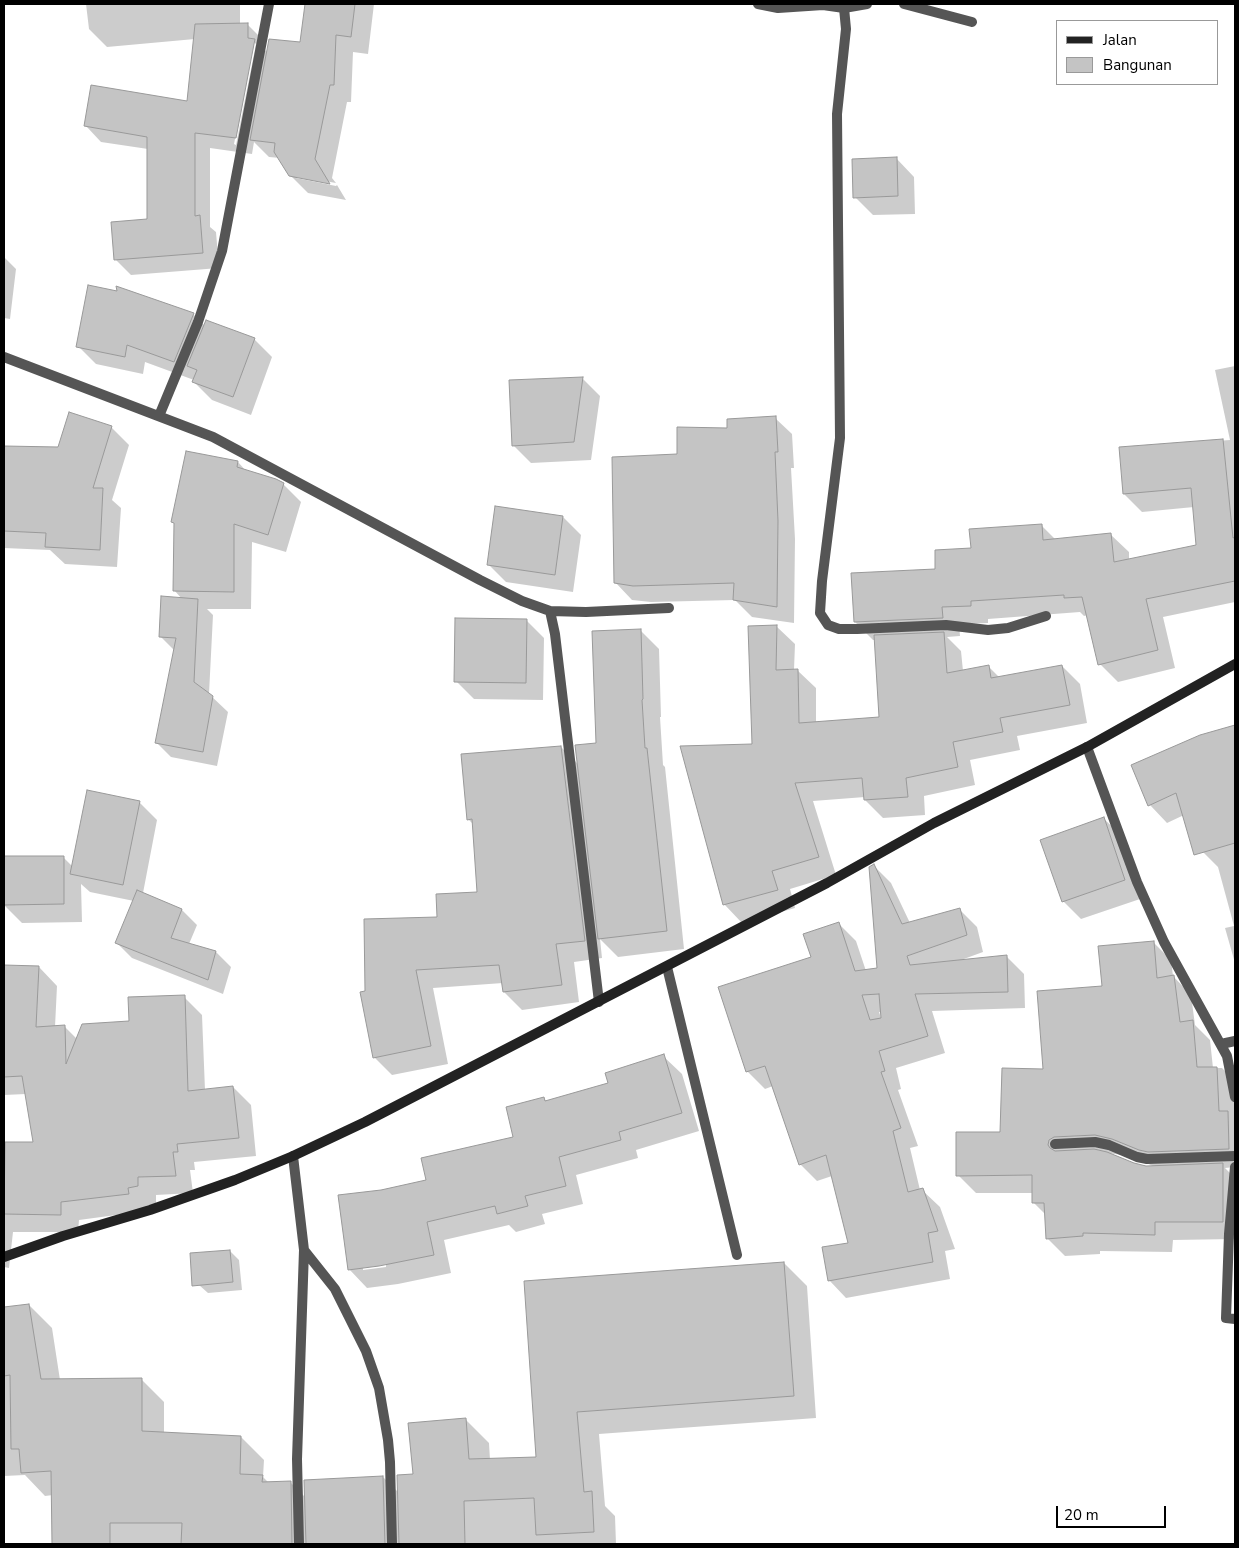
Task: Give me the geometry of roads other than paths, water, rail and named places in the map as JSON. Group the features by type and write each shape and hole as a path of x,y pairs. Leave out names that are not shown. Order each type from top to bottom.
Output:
{"street":[{"path":"159,416 206,300 222,251 269,4"},
{"path":"758,4 778,8 823,5 844,8 867,4"},
{"path":"904,4 972,22"},
{"path":"844,8 846,29 837,114 840,438 822,581 820,613 828,625 839,629 946,625 988,630 1008,628 1046,616"},
{"path":"4,357 213,437 522,601 550,611 586,612 669,608"},
{"path":"550,611 555,634 598,1002"},
{"path":"4,1257 63,1236 192,1196 293,1156 365,1122 827,883 934,823 1087,747 1235,664"},
{"path":"1087,747 1137,882 1164,942 1222,1044 1227,1056 1235,1097"},
{"path":"667,967 737,1255"},
{"path":"1222,1044 1235,1041"},
{"path":"1055,1144 1095,1142 1147,1159 1235,1156"},
{"path":"293,1156 304,1250 297,1459 299,1544"},
{"path":"1235,1167 1229,1234 1226,1318 1235,1319"},
{"path":"304,1250 335,1289 366,1351 379,1388 390,1462 392,1544"}]}
